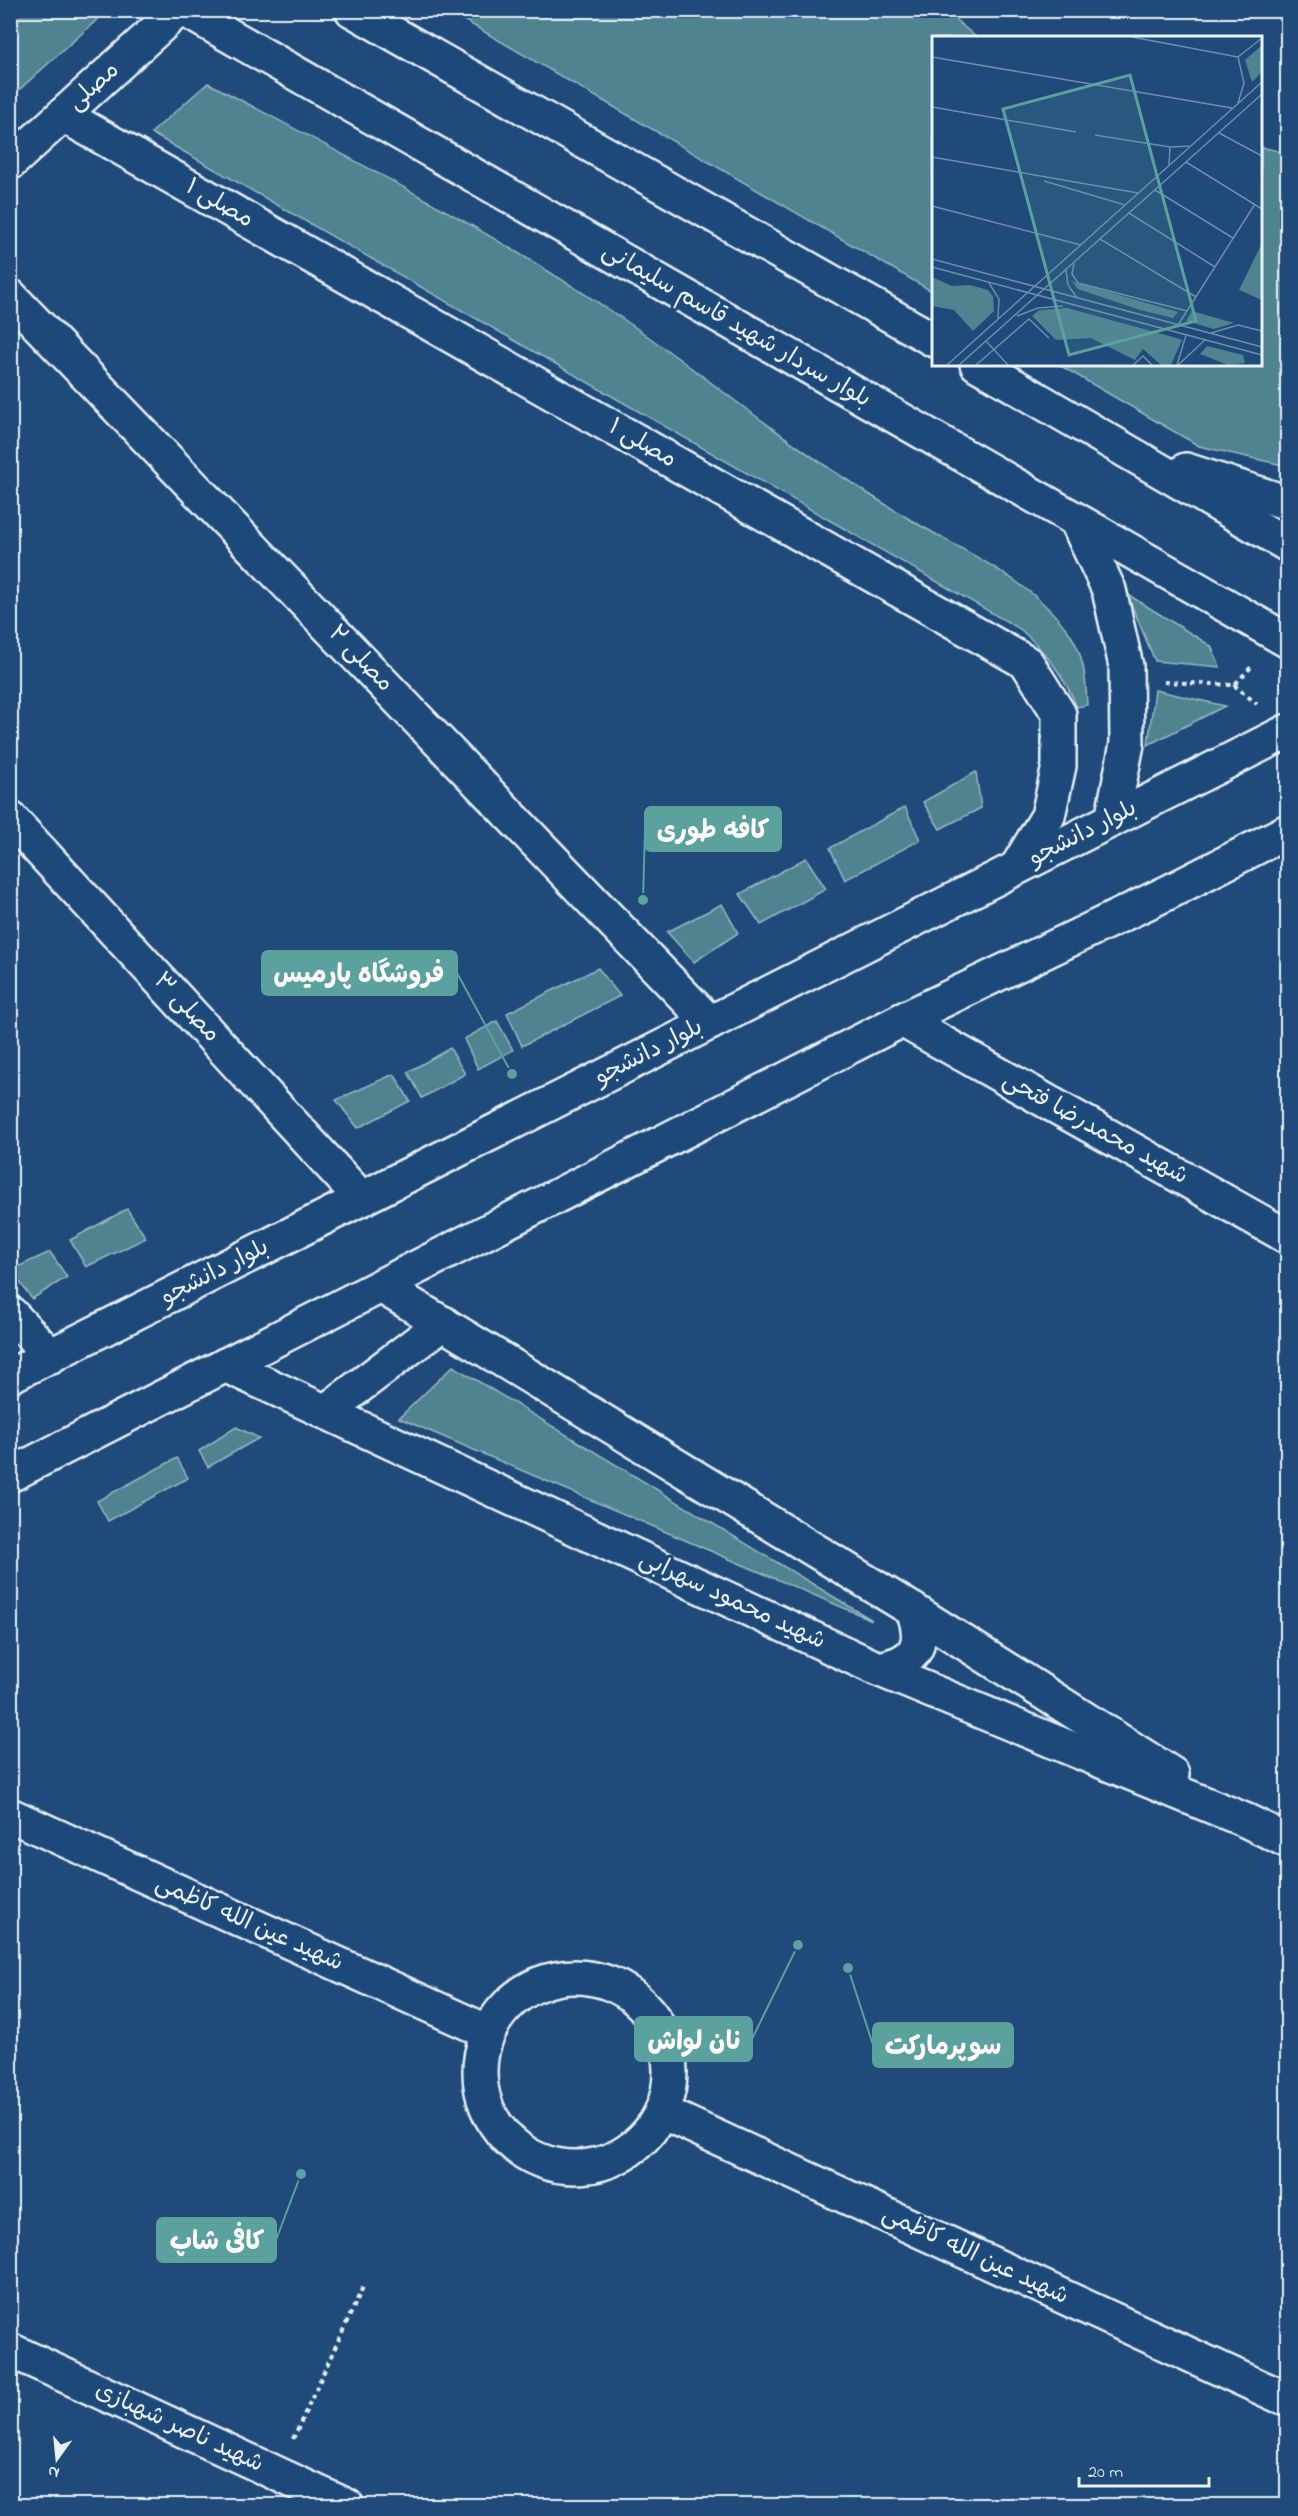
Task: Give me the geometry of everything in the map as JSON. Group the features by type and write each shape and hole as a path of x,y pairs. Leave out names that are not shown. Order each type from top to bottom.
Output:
{"street":[{"name":"مصلی","path":"10,163 178,10"},
{"name":"بلوار سردار شهید قاسم سلیمانی","path":"185,10 1283,639"},
{"path":"352,10 932,339"},
{"name":"مصلی ۱","path":"63,115 1027,663 1059,714 1059,766 1048,816 1017,867"},
{"name":"مصلی ۲","path":"10,296 710,1023"},
{"path":"980,366 1287,545"},
{"path":"1126,450 1287,503"},
{"path":"1076,520 1109,590 1126,666 1127,744 1112,820"},
{"name":"بلوار دانشجو","path":"10,1376 1287,731"},
{"name":"مصلی ۳","path":"10,818 362,1199"},
{"path":"10,1474 902,1020 1169,892 1287,831"},
{"name":"شهید محمدرضا فتحی","path":"902,1020 1287,1237"},
{"name":"شهید محمود سهرابی","path":"381,1286 913,1610 1247,1821"},
{"path":"10,1313 51,1356"},
{"path":"326,1413 443,1323"},
{"name":"شهید محمود سهرابی","path":"225,1365 878,1669 1247,1821 1287,1841"},
{"path":"878,1669 900,1665 915,1650 920,1630 913,1610"},
{"name":"شهید عین الله کاظمی","path":"10,1815 488,2032"},
{"path":"574,1977 591,1978 615,1985 636,1999 654,2017 666,2039 671,2064 670,2080 662,2112 643,2139 631,2151 609,2162 584,2167 560,2167 536,2159 514,2146 497,2127 485,2106 480,2073 481,2056 488,2032 502,2011 520,1994 542,1983 574,1977"},
{"name":"شهید عین الله کاظمی","path":"662,2112 1287,2400"},
{"name":"شهید ناصر شهبازی","path":"10,2350 347,2505"}],"path":[{"path":"1126,681 1234,686 1283,639"},
{"path":"277,2474 363,2288"}],"green space":[{"path":"11,10 85,11 99,18 11,97"},
{"path":"448,11 945,11 975,36 932,36 932,291"},
{"path":"208,83 420,196 576,288 653,340 786,439 841,476 902,515 1016,581 1052,612 1073,639 1083,666 1087,705 1077,707 1053,664 1020,629 151,133"},
{"path":"1262,147 1287,153 1287,466 1199,446 1061,366 1262,366"},
{"path":"1127,594 1211,646 1220,667 1155,661"},
{"path":"1155,690 1225,706 1148,745"},
{"path":"976,772 981,808 940,829 923,802"},
{"path":"905,807 920,840 845,880 830,848"},
{"path":"806,858 826,889 761,925 740,894"},
{"path":"722,904 738,933 694,962 667,932"},
{"path":"598,968 620,996 522,1046 507,1013"},
{"path":"497,1021 513,1050 478,1069 464,1039"},
{"path":"450,1048 465,1074 422,1098 408,1072"},
{"path":"394,1074 410,1101 358,1128 336,1100"},
{"path":"127,1209 146,1238 86,1267 70,1240"},
{"path":"50,1252 67,1277 32,1299 11,1270"},
{"path":"453,1366 872,1620 399,1418"},
{"path":"236,1427 259,1438 208,1467 199,1451"},
{"path":"177,1458 188,1478 108,1521 97,1501"}],"place":[{"name":"کافه طوری","path":"643,900"},
{"name":"فروشگاه پارمیس","path":"512,1074"},
{"name":"نان لواش","path":"798,1945"},
{"name":"سوپرمارکت","path":"848,1968"},
{"name":"کافی شاپ","path":"301,2174"}]}
